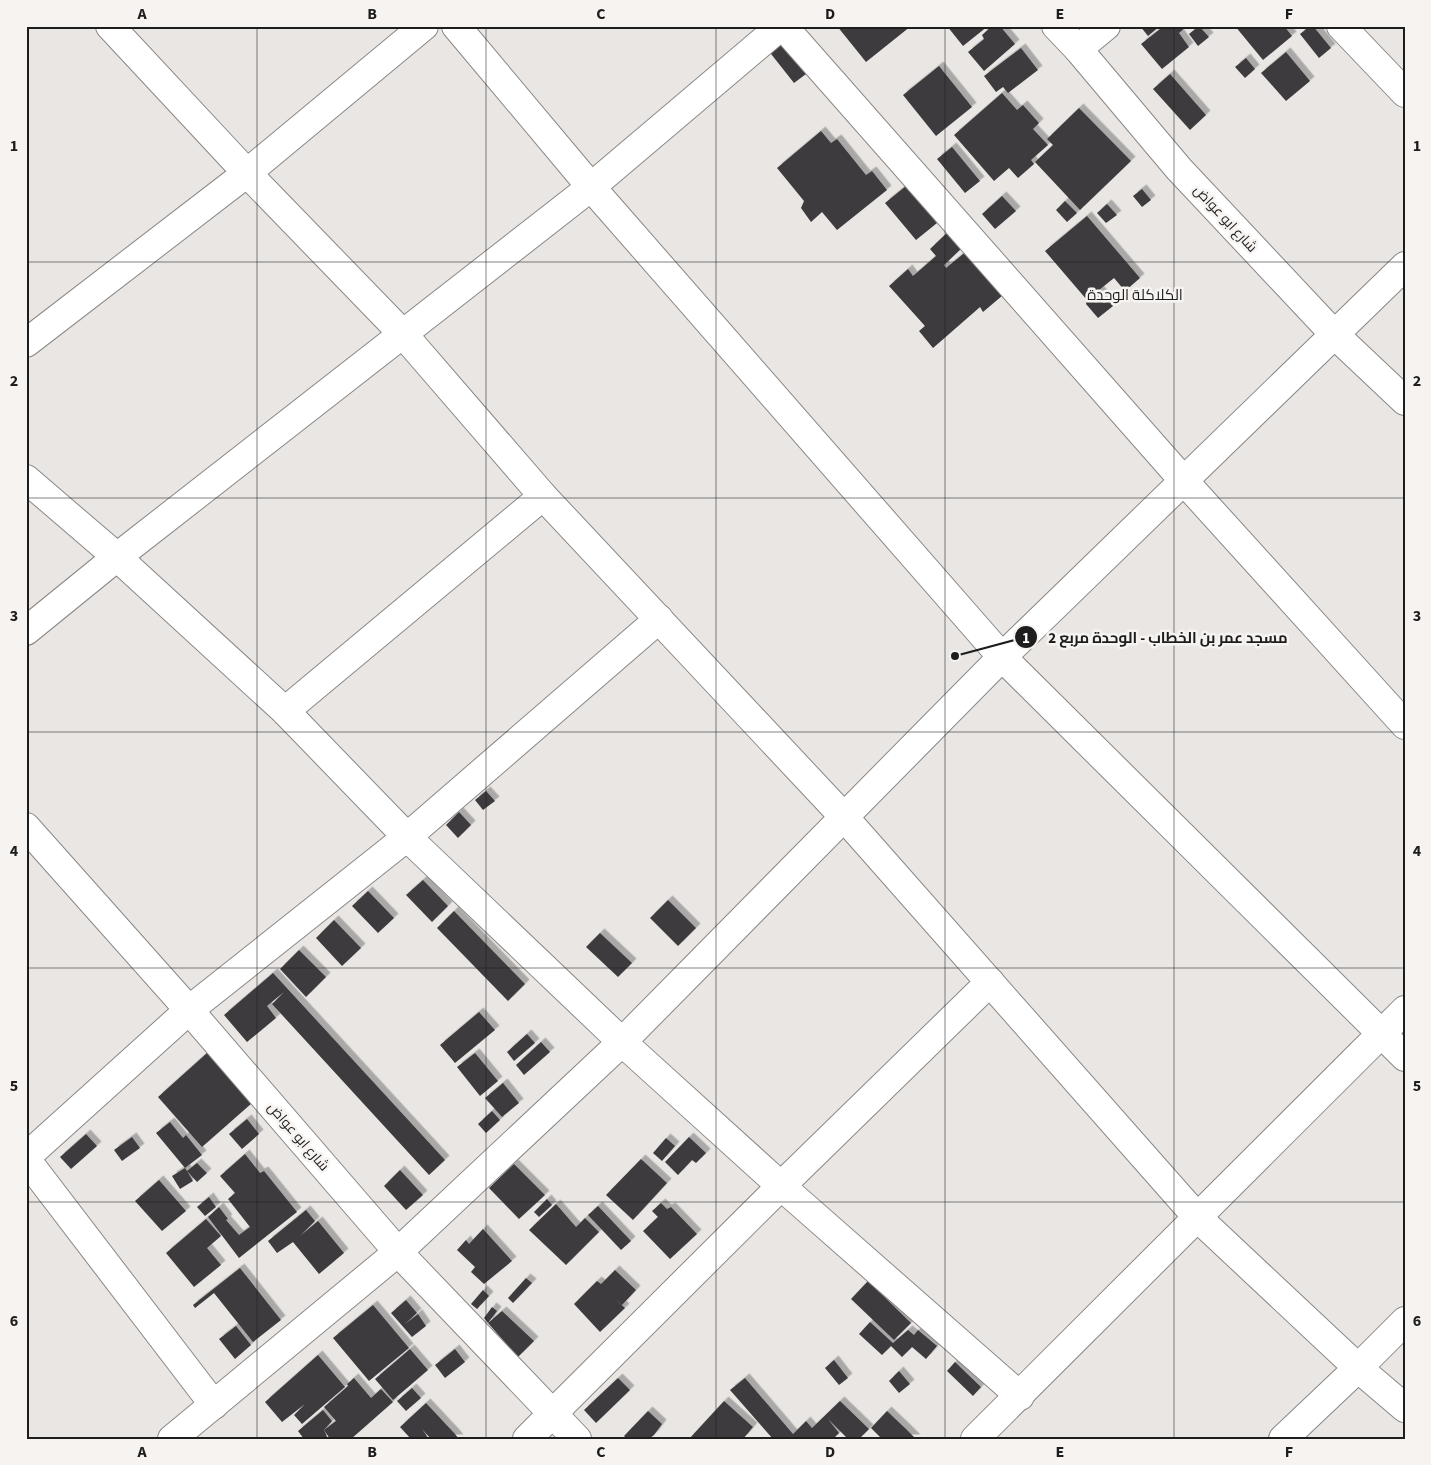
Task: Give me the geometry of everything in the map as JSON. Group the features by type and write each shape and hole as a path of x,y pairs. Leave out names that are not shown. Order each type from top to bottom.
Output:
{"street":[{"path":"110,26 247,173 403,334 543,496 844,816 1198,1218 1358,1368 1405,1408"},
{"path":"26,343 247,173 424,26"},
{"path":"456,26 590,187 1002,657 1405,1057"},
{"path":"26,631 117,557 590,187 782,26 1184,481 1405,725"},
{"name":"شارع ابو عواض","path":"1056,26 1078,49 1179,169 1334,334 1405,401"},
{"path":"1078,49 1106,26"},
{"path":"1340,26 1405,93"},
{"path":"172,1439 398,1252 622,1042 1002,657 1405,266"},
{"path":"26,479 117,557 285,711 407,837 622,1042 780,1186 1020,1396"},
{"path":"285,711 543,496"},
{"path":"214,1405 26,1158 188,1010 407,837 659,619"},
{"name":"شارع ابو عواض","path":"26,827 398,1252 577,1439"},
{"path":"527,1439 780,1186 990,982"},
{"path":"976,1439 1405,1010"},
{"path":"1283,1439 1405,1322"}],"building":[{"path":"837,26 911,26 866,62"},
{"path":"947,26 988,26 963,46"},
{"path":"992,26 1000,26 1015,44 984,71 968,52 984,39 982,35"},
{"path":"1140,26 1160,26 1148,36"},
{"path":"1164,26 1187,26 1179,33 1189,47 1162,69 1141,44"},
{"path":"1199,26 1209,37 1198,46 1189,34"},
{"path":"1235,26 1284,26 1292,36 1263,60"},
{"path":"1310,26 1313,26 1331,48 1319,58 1300,34"},
{"path":"780,33 810,71 794,83 764,45"},
{"path":"1021,48 1038,70 1008,93 1003,87 996,92 984,76"},
{"path":"1286,52 1310,81 1286,101 1261,73"},
{"path":"1246,58 1255,69 1245,78 1235,67"},
{"path":"939,66 972,107 936,136 903,95"},
{"path":"1170,74 1206,115 1190,130 1153,89"},
{"path":"1002,93 1017,110 1023,105 1039,123 1033,129 1048,145 1031,160 1034,164 1018,178 1009,168 994,181 954,135"},
{"path":"1079,108 1131,161 1080,210 1035,162 1053,145 1047,139"},
{"path":"821,131 831,143 837,139 866,175 872,171 887,190 837,230 822,212 811,222 801,208 804,201 777,168"},
{"path":"952,147 980,181 965,193 937,159"},
{"path":"906,186 937,223 916,240 885,203"},
{"path":"1142,189 1151,200 1142,207 1133,196"},
{"path":"1002,196 1016,211 995,229 982,214"},
{"path":"1065,201 1077,213 1067,222 1056,210"},
{"path":"1107,204 1117,215 1106,223 1097,213"},
{"path":"1087,216 1140,278 1125,291 1114,278 1099,290 1113,306 1098,318 1086,304 1087,300 1045,251"},
{"path":"949,231 963,247 944,265 946,268 968,250 1003,295 983,312 980,307 933,348 919,331 925,326 889,286 908,269 913,276 936,256 930,249"},
{"path":"486,791 495,801 483,810 475,800"},
{"path":"459,812 471,825 458,838 446,825"},
{"path":"423,880 448,906 432,922 406,895"},
{"path":"368,891 394,918 378,933 352,906"},
{"path":"668,900 696,928 678,946 650,918"},
{"path":"454,911 525,984 508,1001 437,928"},
{"path":"334,920 361,948 342,966 316,938"},
{"path":"600,933 632,963 618,977 586,947"},
{"path":"299,950 326,977 306,997 280,969"},
{"path":"273,973 445,1160 429,1175 272,1004 284,992 267,1006 276,1018 247,1042 224,1015"},
{"path":"479,1012 495,1030 455,1063 440,1045"},
{"path":"527,1034 535,1043 514,1061 507,1052"},
{"path":"541,1042 550,1052 524,1075 516,1065"},
{"path":"207,1053 252,1103 202,1147 158,1097"},
{"path":"475,1053 498,1081 480,1096 457,1067"},
{"path":"503,1083 519,1103 502,1117 485,1098"},
{"path":"492,1111 500,1120 486,1133 478,1124"},
{"path":"247,1119 259,1134 242,1149 229,1134"},
{"path":"170,1122 183,1138 186,1135 202,1155 185,1168 156,1133"},
{"path":"86,1134 97,1146 71,1169 60,1157"},
{"path":"132,1137 140,1148 122,1161 114,1150"},
{"path":"689,1137 706,1153 696,1163 692,1160 678,1175 665,1162"},
{"path":"666,1138 675,1146 662,1161 653,1153"},
{"path":"245,1154 260,1173 264,1171 297,1212 239,1258 208,1217 219,1207 228,1219 226,1220 239,1235 250,1227 228,1199 235,1193 220,1176"},
{"path":"641,1159 667,1183 633,1220 606,1195"},
{"path":"197,1163 207,1173 197,1182 187,1171"},
{"path":"514,1164 545,1195 519,1219 489,1188"},
{"path":"185,1168 193,1181 180,1189 172,1176"},
{"path":"400,1170 423,1195 406,1210 384,1186"},
{"path":"159,1180 186,1211 162,1231 135,1201"},
{"path":"209,1197 216,1207 205,1216 197,1207"},
{"path":"547,1199 552,1205 539,1217 534,1212"},
{"path":"661,1203 667,1209 671,1207 697,1234 670,1259 643,1231 658,1217 652,1211"},
{"path":"556,1204 576,1227 585,1218 599,1232 566,1265 529,1230"},
{"path":"598,1206 631,1241 621,1250 588,1215"},
{"path":"306,1210 315,1221 300,1236 318,1221 344,1253 319,1274 293,1242 277,1253 268,1241"},
{"path":"206,1219 221,1236 207,1248 221,1265 194,1287 166,1253"},
{"path":"483,1229 512,1261 484,1284 471,1272 475,1267 457,1250 466,1240 469,1244"},
{"path":"240,1268 281,1320 253,1342 214,1293 195,1308 193,1305"},
{"path":"615,1270 636,1290 622,1305 614,1298 625,1308 600,1332 574,1304 597,1281 601,1284"},
{"path":"526,1278 532,1283 513,1303 508,1298"},
{"path":"868,1281 911,1323 894,1340 851,1299"},
{"path":"483,1290 489,1296 477,1309 471,1304"},
{"path":"406,1300 417,1313 405,1324 418,1314 426,1326 412,1337 391,1313"},
{"path":"373,1305 409,1348 369,1381 333,1338"},
{"path":"492,1307 497,1311 488,1323 484,1318"},
{"path":"502,1311 534,1341 518,1357 488,1323"},
{"path":"870,1322 893,1343 908,1330 914,1335 918,1330 937,1346 926,1359 912,1347 902,1357 891,1346 882,1355 859,1334"},
{"path":"236,1326 251,1345 235,1359 219,1339"},
{"path":"410,1349 428,1370 393,1400 375,1379"},
{"path":"455,1349 465,1362 445,1378 435,1365"},
{"path":"318,1355 345,1387 302,1424 294,1415 305,1404 282,1422 265,1402"},
{"path":"834,1360 848,1378 839,1385 825,1368"},
{"path":"955,1362 981,1387 973,1396 947,1371"},
{"path":"899,1371 910,1384 899,1393 889,1381"},
{"path":"354,1378 371,1398 381,1389 393,1402 351,1439 330,1439 324,1430 336,1421 324,1407 348,1386 347,1384"},
{"path":"618,1378 630,1390 596,1423 584,1410"},
{"path":"745,1378 793,1434 806,1421 812,1428 840,1401 869,1429 859,1439 848,1439 828,1419 839,1433 833,1439 773,1439 730,1390"},
{"path":"412,1388 421,1398 406,1411 397,1401"},
{"path":"724,1401 753,1427 743,1439 689,1439"},
{"path":"426,1403 459,1439 431,1439 422,1429 429,1439 411,1439 400,1427"},
{"path":"323,1410 332,1421 324,1430 328,1439 304,1439 298,1431"},
{"path":"648,1411 662,1424 654,1435 649,1439 627,1439 624,1436"},
{"path":"887,1411 916,1439 882,1439 871,1428"}],"place":[{"name":"مسجد عمر بن الخطاب - الوحدة مربع 2","path":"955,656"}],"district":[{"name":"الكلاكلة الوحدة","path":"1135,295"}]}
